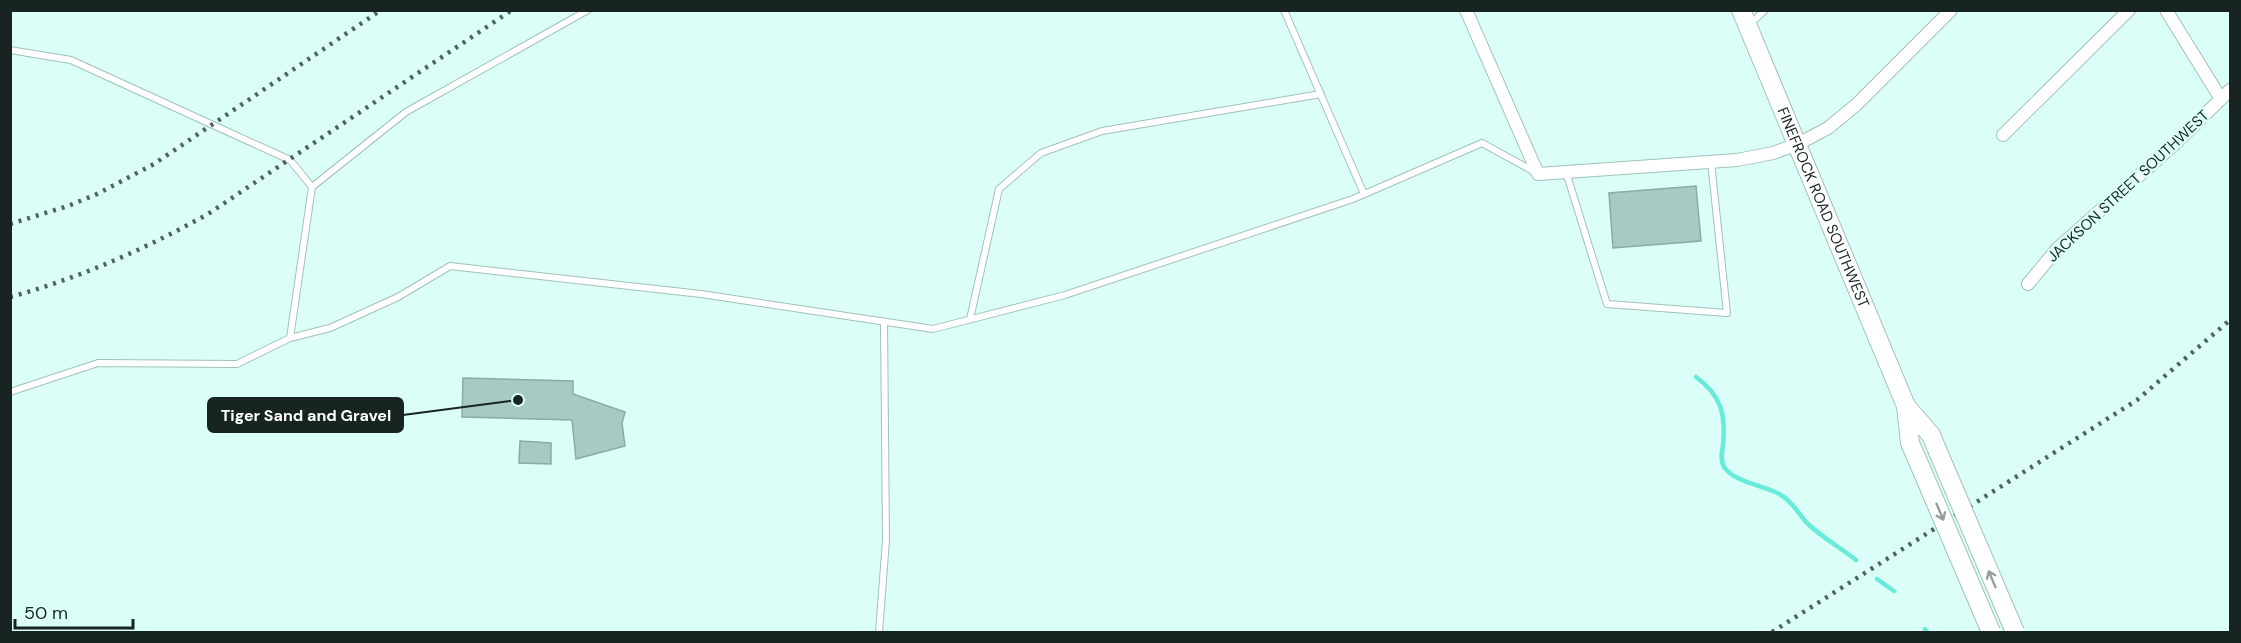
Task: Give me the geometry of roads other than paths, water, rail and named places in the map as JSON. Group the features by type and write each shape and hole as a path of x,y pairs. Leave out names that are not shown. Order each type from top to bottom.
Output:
{"main road":[{"name":"FINEFROCK ROAD SOUTHWEST","path":"1744,19 1906,406 1910,443 1991,633"},
{"name":"FINEFROCK ROAD SOUTHWEST","path":"1906,406 1931,435 2015,633"}],"street":[{"path":"1466,10 1538,174 1711,162 1761,156 1798,144 1828,128 1856,105 1951,10"},
{"path":"2003,135 2129,10"},
{"path":"2166,10 2226,95"},
{"name":"JACKSON STREET SOUTHWEST","path":"2028,284 2057,249 2226,95"}],"lane":[{"path":"290,338 312,187 406,112 588,10"},
{"path":"1284,10 1365,194"},
{"path":"1744,19 1766,10"},
{"path":"10,50 70,60 290,160 312,187"},
{"path":"970,319 999,189 1041,153 1102,131 1321,94"},
{"path":"10,392 98,363 237,364 290,338 330,328 398,297 450,266 701,294 933,329 1065,295 1365,194 1482,143 1538,174"},
{"path":"1566,172 1607,304 1727,313 1711,162"},
{"path":"879,633 886,540 884,321"}],"waterway":[{"path":"1696,377 1711,391 1720,406 1724,424 1722,456 1724,467 1735,477 1785,498 1809,525 1856,560"},
{"path":"1877,579 1894,591"}],"railway":[{"path":"10,224 68,206 97,194 154,164 381,10"},
{"path":"10,297 112,262 208,214 512,10"},
{"path":"1772,632 2137,400 2230,320"}],"place":[{"name":"Tiger Sand and Gravel","path":"518,400"}]}
